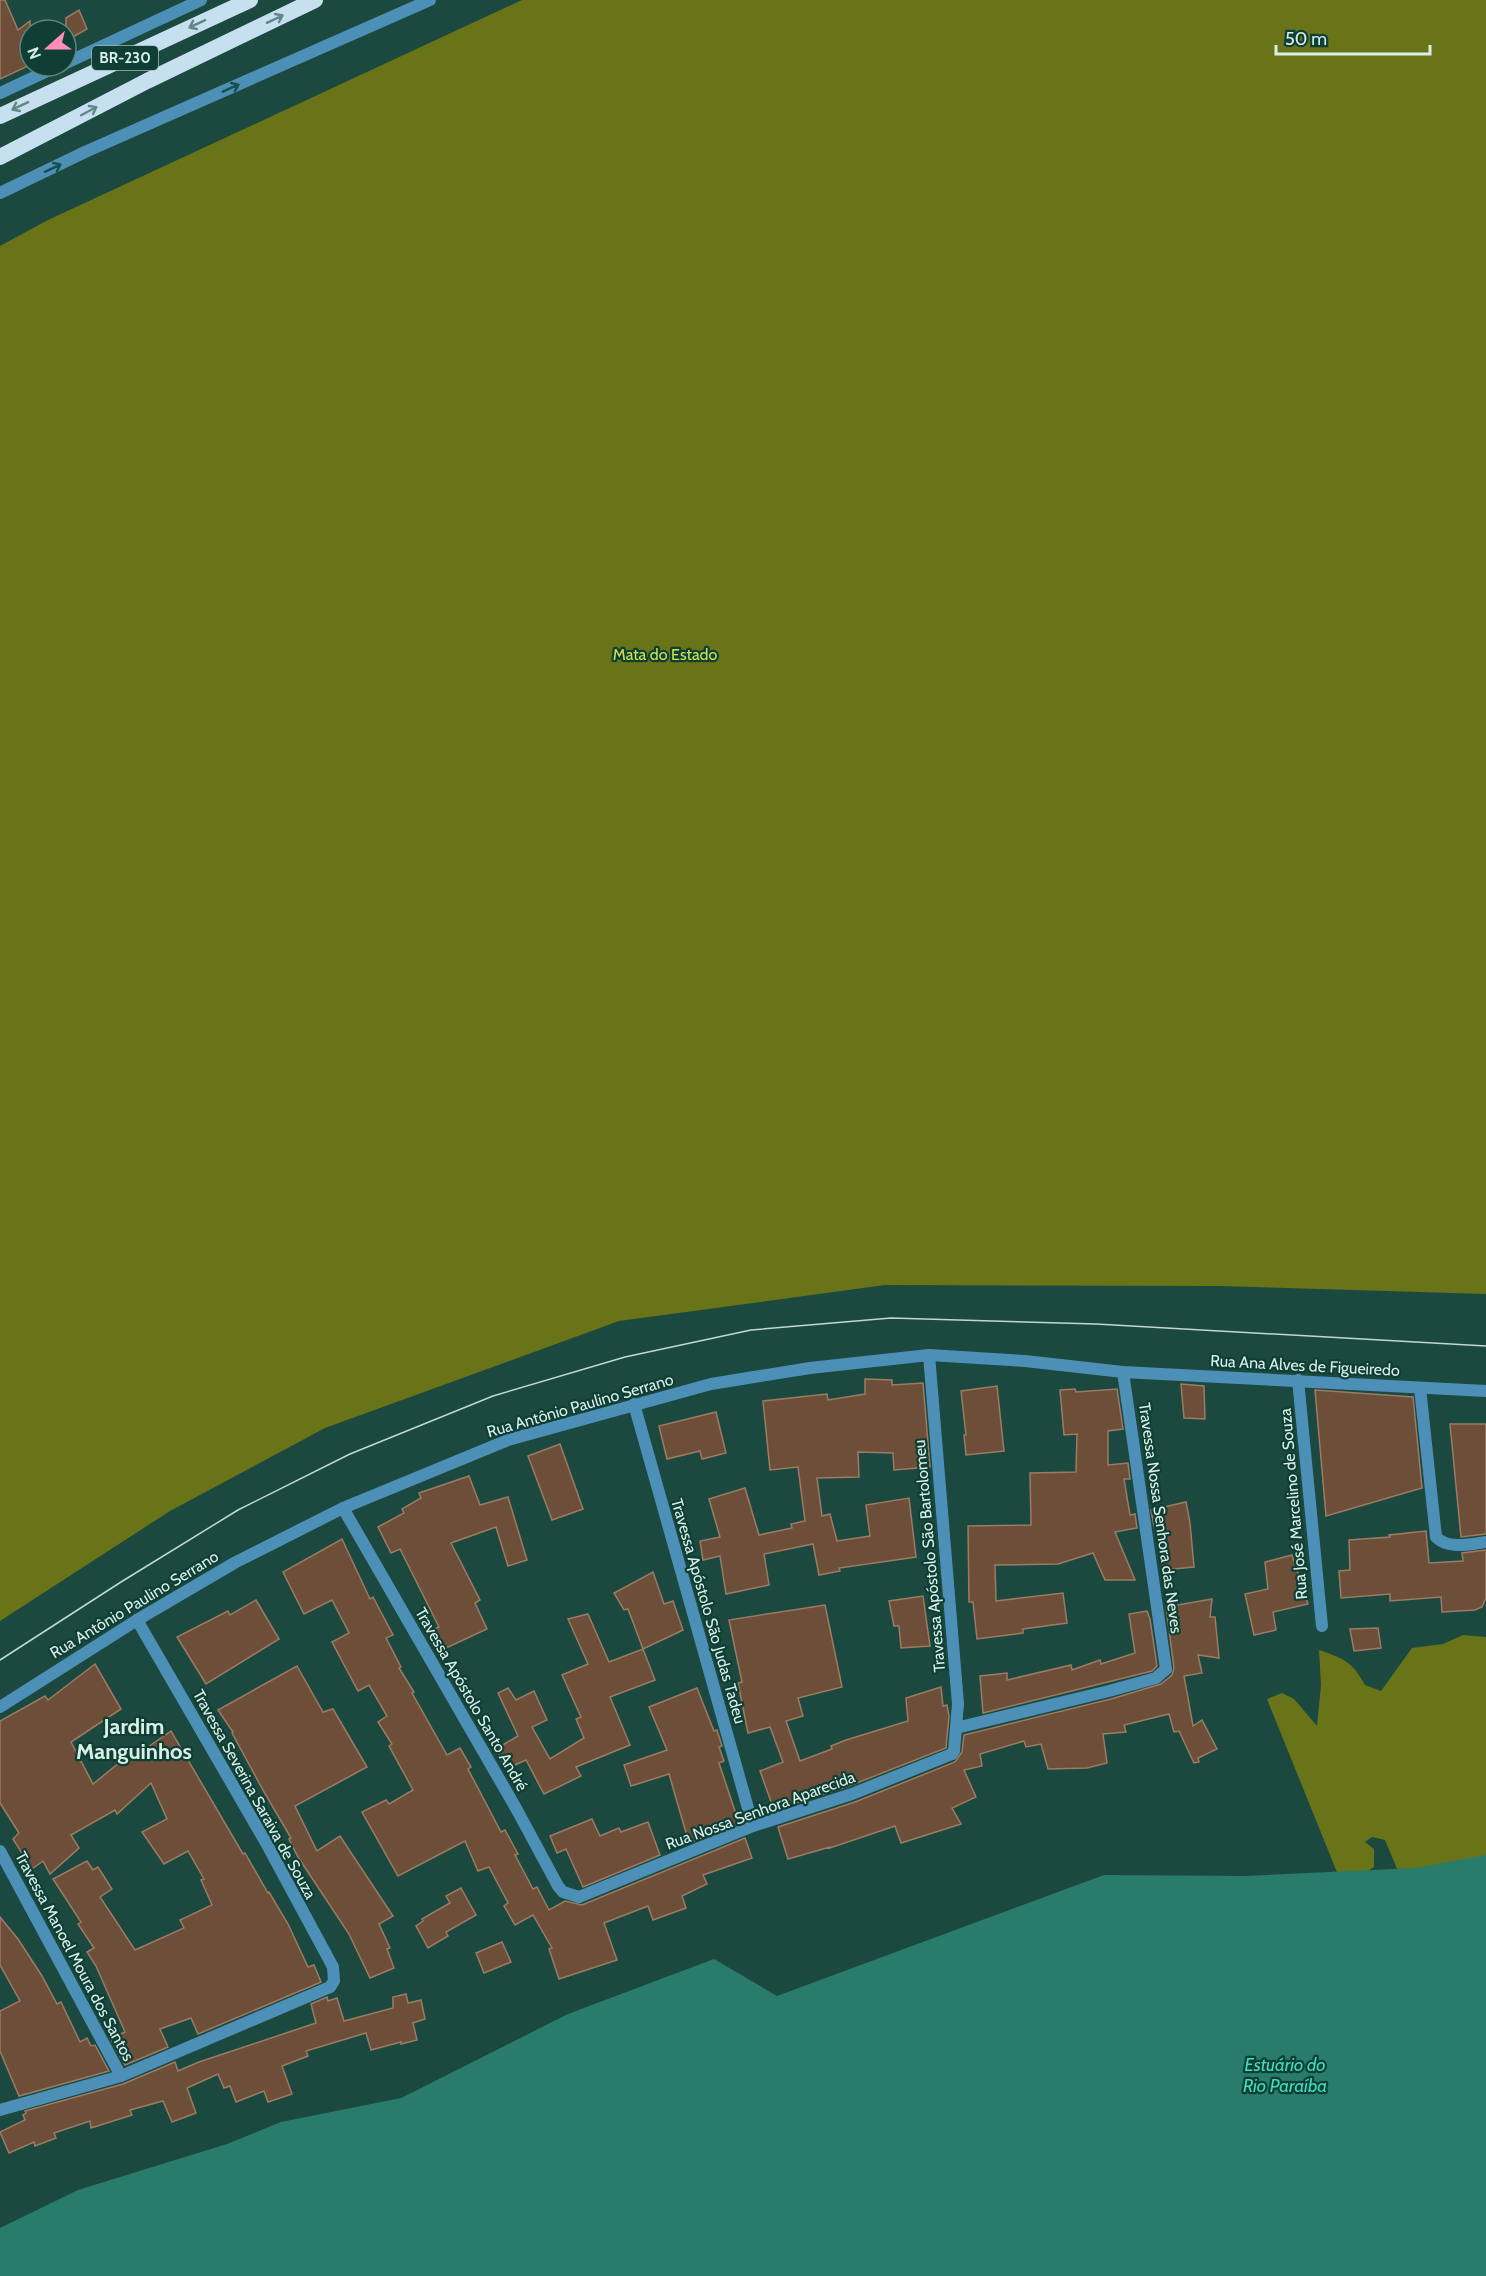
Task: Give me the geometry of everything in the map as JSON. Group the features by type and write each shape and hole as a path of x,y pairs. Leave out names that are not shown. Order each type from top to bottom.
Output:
{"highway":[{"name":"BR-230","path":"0,116 250,0"},
{"name":"BR-230","path":"0,158 147,81 315,0"}],"street":[{"path":"78,57 201,0"},
{"path":"0,193 85,152 430,0"},
{"path":"0,93 32,78"},
{"name":"Rua Antônio Paulino Serrano","path":"0,1707 137,1620 236,1562 343,1508 508,1440 634,1404 733,1380 810,1368 929,1355 1025,1361 1123,1372"},
{"name":"Travessa Apóstolo São Bartolomeu","path":"929,1355 958,1704 952,1754"},
{"name":"Rua Ana Alves de Figueiredo","path":"1123,1372 1486,1391"},
{"name":"Travessa Nossa Senhora das Neves","path":"956,1728 1128,1686 1156,1678 1166,1669 1123,1372"},
{"name":"Rua José Marcelino de Souza","path":"1298,1380 1322,1626"},
{"path":"1420,1388 1434,1530 1441,1542 1460,1545 1486,1542"},
{"name":"Travessa Apóstolo São Judas Tadeu","path":"634,1404 753,1826"},
{"name":"Travessa Apóstolo Santo André","path":"343,1508 517,1810 558,1886 563,1892 579,1897"},
{"name":"Travessa Severina Saraiva de Souza","path":"121,2076 330,1987 334,1981 333,1967 265,1841 137,1620"},
{"name":"Rua Nossa Senhora Aparecida","path":"579,1897 753,1826 852,1794 952,1754"},
{"name":"Travessa Manoel Moura dos Santos","path":"0,1851 121,2076"},
{"path":"0,2110 121,2076"}],"green space":[{"name":"Mata do Estado","path":"522,0 1486,0 1486,1294 1218,1286 885,1285 619,1321 325,1428 170,1511 0,1621 0,246 48,220"},
{"path":"1463,1635 1486,1637 1486,1917 1403,1883 1385,1840 1372,1837 1365,1842 1374,1849 1374,1867 1360,1876 1347,1897 1267,1699 1282,1693 1294,1699 1317,1726 1321,1685 1319,1650 1346,1662 1356,1671 1365,1685 1381,1691 1412,1648 1443,1644"}],"water":[{"name":"Estuário do Rio Paraíba","path":"1486,1855 1486,2276 0,2276 0,2228 78,2190 227,2144 281,2122 401,2098 568,2014 714,1959 777,1996 1104,1875 1245,1876 1415,1868"}],"building":[{"path":"0,0 5,0 18,30 18,71 0,79"},
{"path":"79,10 87,29 78,34 78,18 66,18"},
{"path":"865,1379 892,1380 892,1385 923,1383 930,1467 894,1470 893,1453 858,1452 859,1477 817,1478 822,1516 830,1514 837,1541 870,1536 866,1505 909,1498 916,1557 839,1568 840,1571 819,1575 813,1544 764,1554 769,1585 726,1594 720,1556 703,1560 700,1541 720,1537 709,1499 745,1488 759,1535 792,1528 791,1524 805,1521 798,1467 770,1470 763,1401 827,1394 828,1400 865,1394"},
{"path":"1181,1384 1204,1386 1205,1419 1184,1418"},
{"path":"997,1386 1004,1451 966,1455 961,1391"},
{"path":"1075,1389 1076,1392 1117,1389 1123,1429 1108,1431 1108,1465 1128,1463 1130,1479 1124,1479 1130,1515 1135,1514 1137,1528 1115,1532 1135,1580 1105,1580 1093,1553 1058,1564 995,1565 996,1601 1063,1593 1067,1623 1023,1629 1023,1633 977,1639 973,1602 969,1602 968,1526 1031,1525 1030,1473 1076,1472 1077,1434 1064,1435 1060,1390"},
{"path":"1315,1390 1413,1397 1422,1488 1326,1516"},
{"path":"716,1412 726,1453 702,1459 700,1451 667,1459 659,1426"},
{"path":"1450,1424 1486,1424 1486,1534 1461,1537"},
{"path":"560,1444 583,1509 552,1520 528,1456"},
{"path":"469,1476 480,1505 508,1497 527,1560 508,1566 496,1527 451,1543 480,1600 475,1603 487,1629 444,1649 434,1629 439,1627 400,1549 391,1553 378,1527 404,1513 402,1509 421,1498 419,1493"},
{"path":"1186,1502 1194,1567 1163,1570 1160,1525 1154,1526 1151,1510"},
{"path":"1426,1531 1429,1563 1463,1561 1462,1553 1486,1550 1486,1598 1482,1607 1475,1610 1442,1612 1441,1597 1390,1601 1390,1594 1341,1598 1339,1571 1350,1570 1349,1540"},
{"path":"342,1539 370,1599 373,1597 393,1635 386,1638 401,1667 399,1668 414,1692 412,1693 447,1755 460,1748 471,1767 468,1769 501,1832 505,1830 533,1889 537,1887 549,1910 565,1901 582,1905 745,1838 752,1858 703,1875 707,1884 682,1896 686,1908 653,1920 648,1906 604,1923 617,1960 559,1979 549,1949 552,1948 533,1915 515,1925 504,1906 508,1903 489,1867 478,1871 465,1841 398,1876 362,1812 386,1800 389,1804 413,1790 389,1746 392,1744 378,1722 387,1716 369,1685 358,1691 332,1642 349,1633 332,1600 304,1614 283,1572"},
{"path":"1292,1555 1308,1604 1273,1612 1276,1630 1254,1635 1245,1594 1268,1589 1265,1562"},
{"path":"653,1572 664,1604 673,1601 683,1630 643,1649 628,1609 624,1610 614,1593"},
{"path":"923,1596 930,1646 901,1648 899,1626 894,1626 889,1601"},
{"path":"1212,1599 1210,1617 1215,1617 1219,1658 1198,1655 1202,1673 1184,1676 1193,1726 1202,1720 1217,1749 1198,1758 1199,1762 1194,1763 1179,1731 1174,1732 1169,1714 1124,1725 1126,1732 1103,1734 1107,1763 1087,1768 1048,1769 1041,1744 1026,1747 1024,1741 980,1754 982,1766 964,1770 976,1797 952,1808 961,1824 901,1843 895,1826 830,1848 788,1859 778,1827 855,1802 955,1762 962,1752 964,1735 1111,1699 1161,1684 1172,1675 1174,1668 1166,1607"},
{"path":"256,1600 279,1639 206,1684 177,1637 228,1611 230,1615"},
{"path":"825,1605 842,1687 798,1698 803,1716 786,1721 800,1761 832,1749 831,1746 846,1740 908,1721 906,1698 941,1687 943,1706 947,1705 949,1716 946,1748 849,1786 774,1810 760,1771 783,1762 770,1727 748,1733 738,1683 742,1682 729,1620"},
{"path":"1147,1611 1157,1666 1152,1671 983,1713 980,1676 1007,1673 1007,1680 1071,1665 1072,1670 1100,1660 1101,1664 1135,1653 1129,1614"},
{"path":"588,1614 609,1662 643,1649 655,1680 610,1697 630,1745 576,1767 581,1776 544,1794 526,1760 506,1769 496,1749 518,1736 498,1693 508,1688 516,1700 534,1691 547,1720 532,1727 550,1759 584,1738 576,1719 581,1717 562,1675 588,1664 568,1619"},
{"path":"1378,1628 1381,1648 1354,1651 1350,1629"},
{"path":"95,1664 121,1709 71,1742 93,1784 120,1762 122,1765 171,1731 243,1854 245,1853 288,1924 308,1967 314,1965 321,1982 198,2034 191,2018 160,2029 168,2047 125,2065 110,2038 125,2032 96,1966 87,1952 94,1948 78,1924 81,1922 53,1879 87,1861 93,1870 98,1867 112,1889 100,1897 135,1950 184,1928 180,1920 212,1905 201,1880 204,1879 188,1851 164,1864 142,1832 167,1819 151,1783 117,1814 115,1810 71,1835 79,1848 50,1874 43,1861 32,1869 13,1839 19,1833 0,1803 0,1721 45,1696 48,1700"},
{"path":"297,1666 323,1712 333,1709 367,1767 295,1806 317,1851 340,1836 393,1916 379,1924 390,1948 387,1949 394,1968 370,1978 349,1934 298,1857 289,1839 291,1838 233,1732 218,1710"},
{"path":"697,1688 722,1746 719,1747 724,1761 719,1763 739,1823 689,1843 669,1774 631,1786 624,1765 667,1750 649,1707"},
{"path":"592,1819 600,1836 619,1828 621,1832 648,1822 660,1855 583,1887 566,1849 557,1853 550,1836"},
{"path":"461,1888 476,1915 446,1932 448,1936 428,1948 416,1926 423,1921 422,1919 450,1903 446,1896"},
{"path":"0,1917 18,1939 57,2004 61,2002 80,2042 87,2038 91,2046 95,2045 109,2071 19,2096 0,2051 0,2011 20,2001 0,1965"},
{"path":"502,1942 511,1962 484,1973 476,1953"},
{"path":"406,1994 408,2003 421,2000 425,2019 413,2023 417,2040 371,2050 366,2033 306,2051 308,2056 282,2066 292,2094 268,2102 264,2091 236,2102 230,2086 224,2088 218,2074 187,2088 196,2113 172,2122 163,2101 130,2110 132,2115 91,2128 90,2121 54,2133 56,2138 35,2146 34,2142 9,2153 0,2132 25,2120 23,2115 25,2111 123,2084 175,2062 178,2071 316,2023 311,2004 327,1997 328,2001 337,1998 344,2021 393,2008 393,1997"}],"tram line":[{"path":"0,1660 238,1510 350,1454 493,1396 625,1357 751,1330 891,1318 1096,1324 1486,1346"}],"district":[{"name":"Jardim Manguinhos","path":"134,1739"}]}
